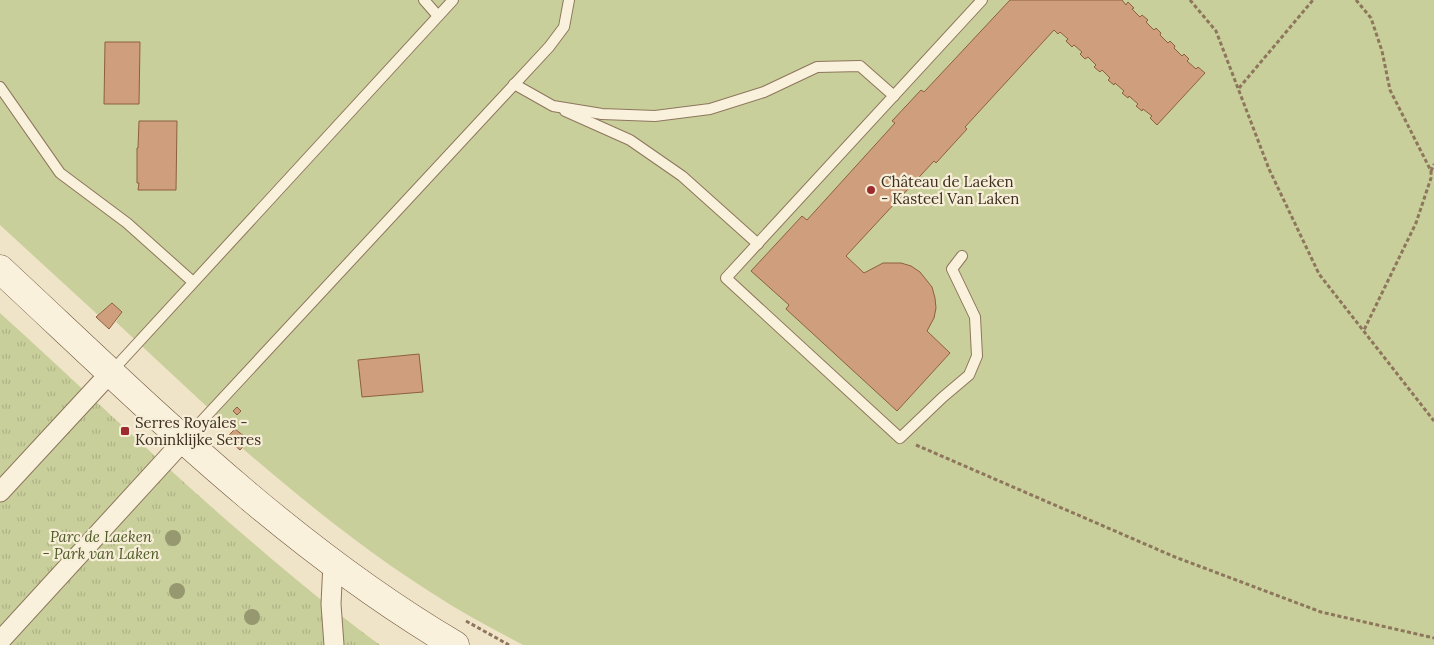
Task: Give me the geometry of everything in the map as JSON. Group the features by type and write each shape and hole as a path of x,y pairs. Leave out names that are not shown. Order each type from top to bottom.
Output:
{"main road":[{"path":"0,269 184,440 254,501 333,563 386,601 455,645"}],"street":[{"path":"0,492 110,372"},
{"path":"0,641 184,440"},
{"path":"333,563 331,604 334,645"}],"lane":[{"path":"424,0 438,16"},
{"path":"110,372 453,0"},
{"path":"184,440 549,47 564,26 569,0"},
{"path":"962,256 952,268 975,317 977,356 969,375 900,438 726,278 982,0"},
{"path":"553,106 602,114 655,116 710,109 764,92 817,66 860,66 894,96"},
{"path":"514,84 553,106 630,140 682,176 758,244"},
{"path":"0,87 60,173 127,224 193,282"}],"path":[{"path":"1190,0 1216,31 1269,169 1319,274 1434,421"},
{"path":"1239,88 1313,0"},
{"path":"1356,0 1371,18 1382,51 1390,90 1431,171"},
{"path":"1364,330 1416,223 1434,164"},
{"path":"900,438 1175,556 1321,612 1434,638"},
{"path":"465,620 510,645"}],"green space":[{"path":"0,0 1434,0 1434,645 523,645 473,618 412,580 353,538 297,494 242,448 249,440 236,429 233,431 116,322 122,312 112,303 98,315 0,225"},
{"name":"Parc de Laeken - Park van Laken","path":"0,313 224,518 320,599 380,645 0,645"}],"building":[{"name":"Château de Laeken - Kasteel Van Laken","path":"1010,0 1122,0 1126,5 1128,2 1140,17 1142,15 1148,20 1146,22 1154,30 1156,28 1168,43 1170,41 1182,56 1184,54 1189,59 1187,61 1196,69 1198,67 1205,73 1157,125 1150,118 1152,116 1136,106 1138,104 1122,93 1124,91 1115,83 1114,85 1108,80 1110,78 1102,70 1100,72 1094,67 1096,65 1088,57 1085,59 1080,54 1082,52 1074,45 1072,47 1066,41 1068,39 1060,32 1058,34 1054,30 965,127 967,129 936,163 934,161 846,256 864,273 883,263 901,263 911,266 920,272 932,287 936,308 934,318 927,331 950,353 897,411 786,309 789,305 751,271 802,216 807,220 895,123 892,121 921,90 924,92"},
{"path":"105,42 140,42 139,104 104,104"},
{"path":"139,121 177,121 176,190 138,190 137,148"},
{"path":"112,303 122,312 109,329 96,317"},
{"path":"419,354 423,392 362,397 358,360"},
{"path":"237,407 241,411 237,415 233,411"},
{"path":"235,429 249,440 240,450 226,438"}],"place":[{"name":"Château de Laeken - Kasteel Van Laken","path":"871,190"},
{"name":"Serres Royales - Koninklijke Serres","path":"125,431"}]}
